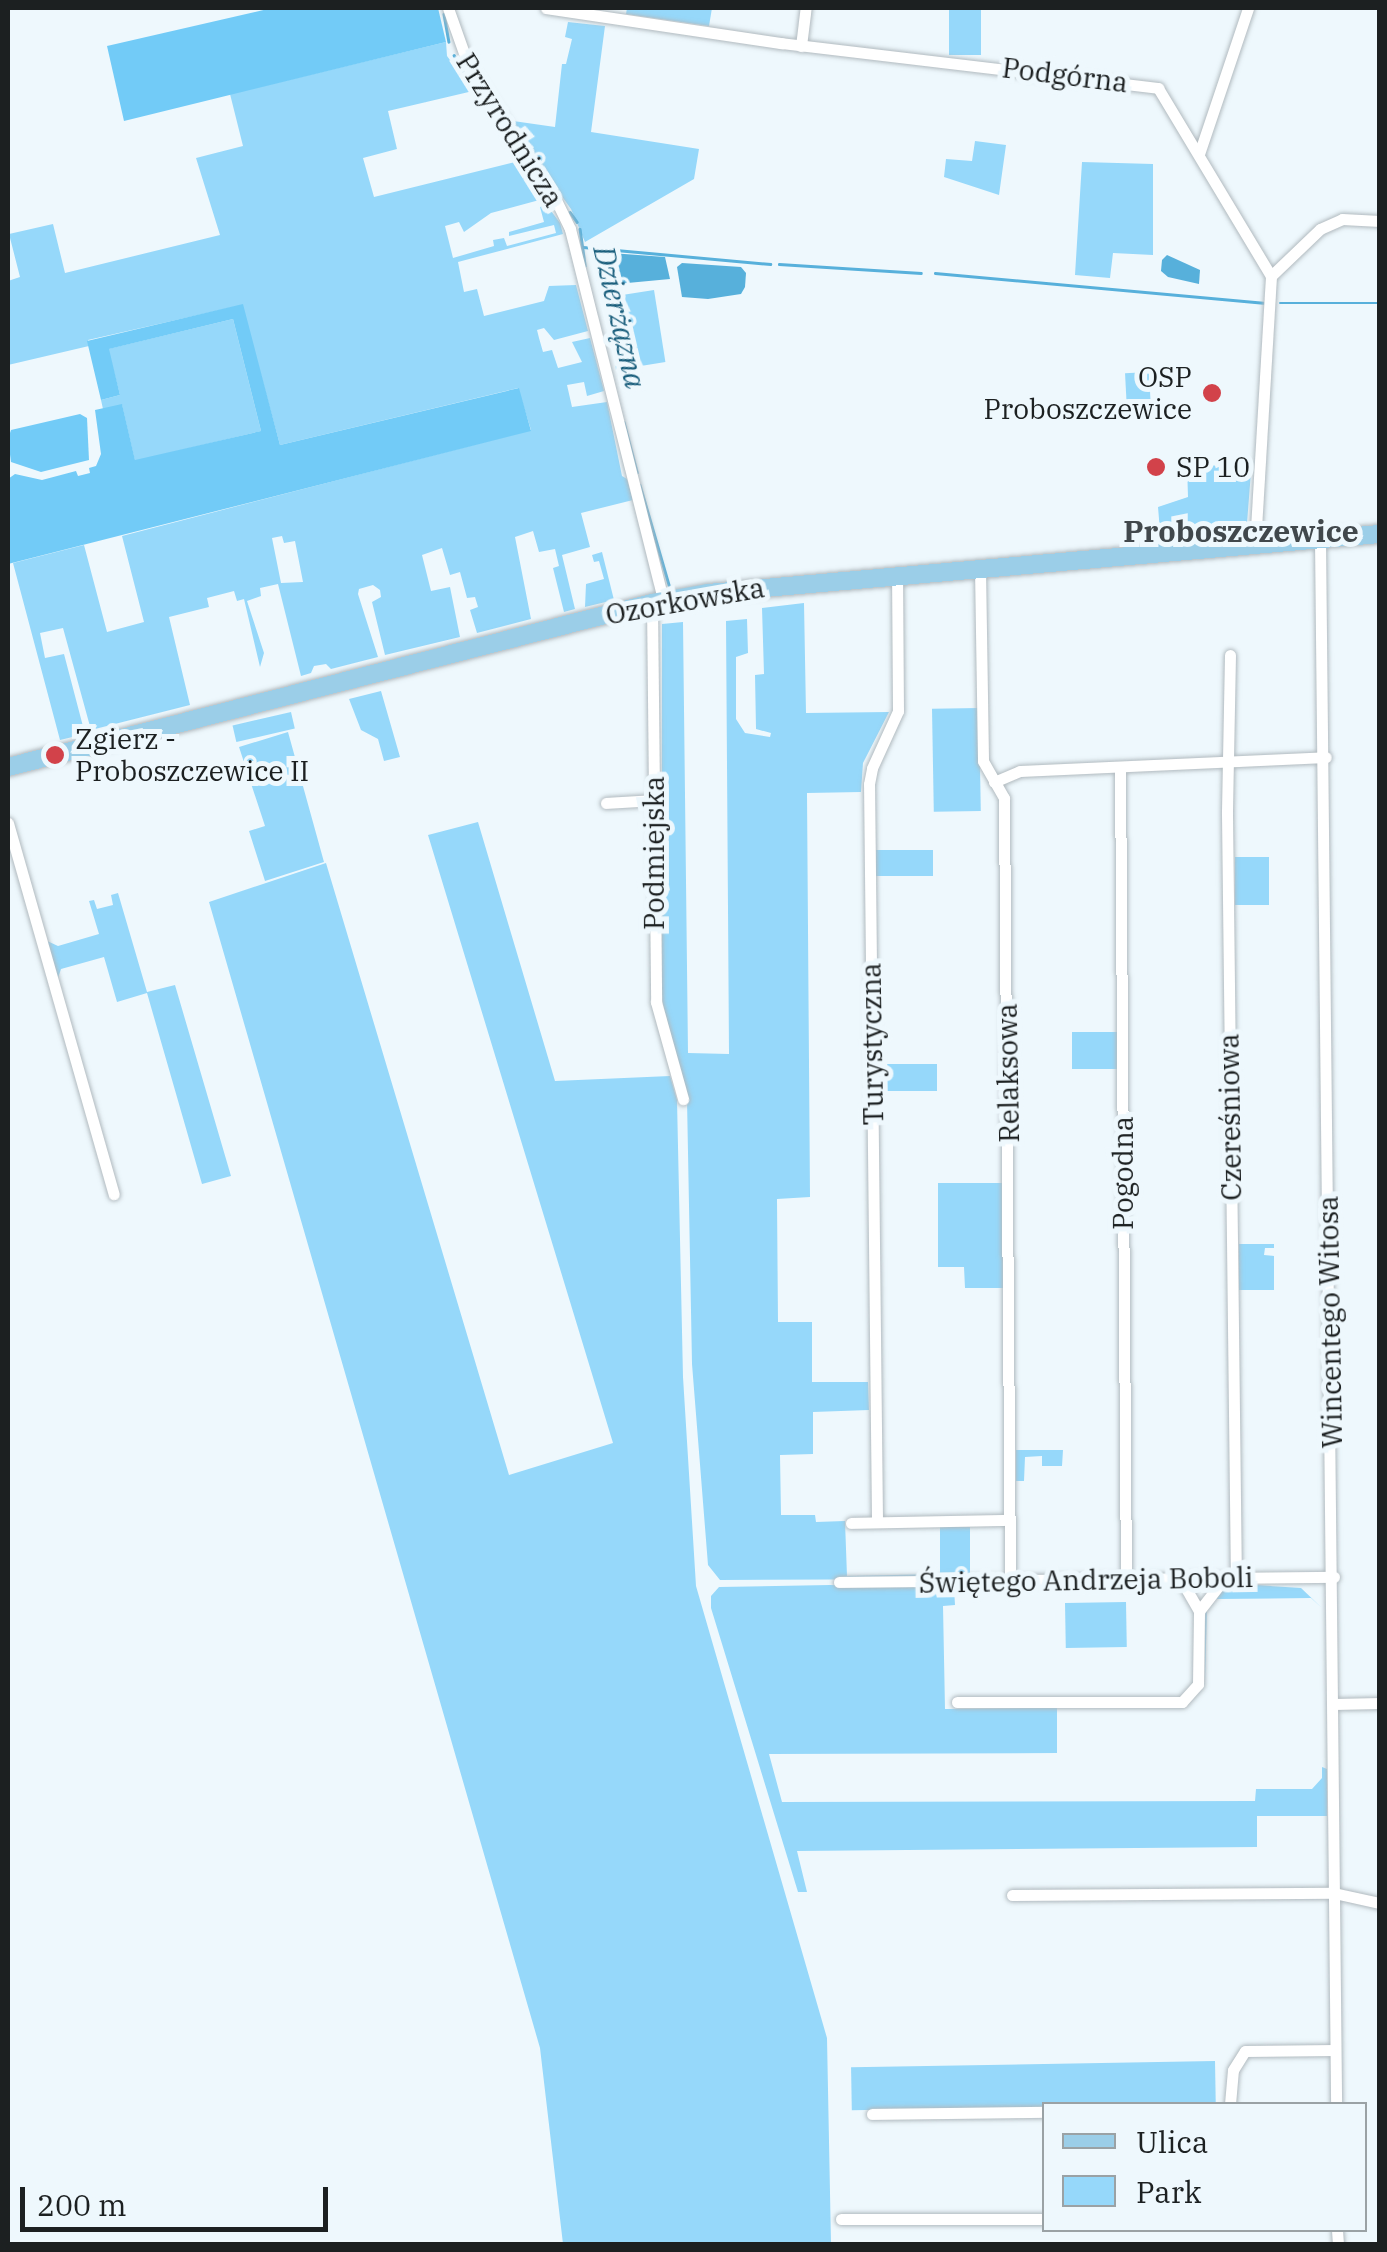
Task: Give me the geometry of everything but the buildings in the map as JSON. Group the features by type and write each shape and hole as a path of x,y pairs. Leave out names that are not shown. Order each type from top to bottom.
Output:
{"main road":[{"name":"Ozorkowska","path":"8,767 658,602 756,587 1380,534"}],"street":[{"name":"Przyrodnicza","path":"448,8 458,47 470,70 570,229 658,602"},
{"name":"Podgórna","path":"546,8 801,46 1151,84 1158,88 1271,276"},
{"path":"801,46 806,8"},
{"path":"1199,154 1248,8"},
{"path":"1255,545 1271,276 1320,229 1342,219 1380,221"},
{"name":"Wincentego Witosa","path":"1320,539 1326,757 1336,2102"},
{"name":"Relaksowa","path":"980,568 983,761 1004,798 1010,1583"},
{"name":"Turystyczna","path":"877,1520 869,784 872,768 898,711 896,575"},
{"name":"Podmiejska","path":"658,602 654,800 656,1002 683,1100"},
{"name":"Czereśniowa","path":"1230,655 1230,1579"},
{"path":"994,782 1020,771 1326,757"},
{"name":"Pogodna","path":"1120,768 1126,1579"},
{"path":"606,803 654,800"},
{"path":"8,824 114,1194"},
{"path":"851,1523 1009,1520"},
{"name":"Świętego Andrzeja Boboli","path":"839,1582 1334,1577"},
{"path":"956,1702 1182,1702 1198,1684 1199,1611 1180,1578"},
{"path":"1199,1611 1230,1579"},
{"path":"1334,1704 1380,1703"},
{"path":"1012,1895 1334,1892 1380,1903"},
{"path":"1230,2102 1233,2070 1239,2055 1251,2050 1335,2050"},
{"path":"872,2114 1042,2112"},
{"path":"841,2219 1042,2219"}],"green space":[{"path":"627,8 712,8 709,26 626,14"},
{"path":"949,8 981,8 981,55 949,55"},
{"path":"568,22 605,26 591,132 699,149 694,179 585,242 571,209 507,120 555,127 562,64 566,64 572,39 565,37"},
{"path":"446,42 447,56 473,91 388,111 397,149 363,158 374,197 515,162 523,170 543,199 491,213 464,232 459,222 445,226 453,258 494,246 493,240 504,238 507,246 556,233 554,225 509,236 509,232 544,222 540,207 546,204 563,234 458,262 464,292 477,289 484,316 544,301 549,286 576,285 588,331 554,340 544,328 537,330 539,338 543,352 552,350 558,368 582,362 572,342 590,338 604,391 587,396 584,382 567,385 572,407 607,402 622,476 627,479 633,500 581,513 590,547 562,555 575,609 564,612 553,568 559,566 555,549 539,552 533,531 515,537 531,619 477,633 470,610 478,607 475,597 467,598 460,572 450,575 442,548 422,555 431,591 450,587 460,637 385,655 372,602 381,597 380,590 373,585 359,589 358,594 378,657 331,669 326,664 314,666 311,673 301,676 278,584 260,588 261,596 247,601 264,653 260,667 244,599 237,601 234,591 207,598 209,607 169,617 190,705 91,730 63,628 40,633 45,658 64,654 85,734 60,740 13,563 84,545 107,632 144,622 122,536 531,430 518,388 280,445 242,305 88,340 89,346 8,365 8,281 20,277 9,234 53,224 65,273 220,235 196,158 243,146 230,94","holes":["282,536 284,543 295,541 303,582 281,583 272,538"]},
{"path":"975,141 1006,145 999,195 944,177 946,159 972,161"},
{"path":"1082,162 1153,164 1153,255 1113,253 1110,278 1075,275"},
{"path":"654,290 665,362 616,370 605,298"},
{"path":"233,319 261,431 135,461 122,405 103,409 101,400 120,395 108,349"},
{"path":"1149,372 1151,410 1127,411 1125,373"},
{"path":"1187,465 1247,466 1251,472 1246,536 1161,543 1158,507 1188,497"},
{"path":"602,552 614,600 585,607 586,584 604,579 599,561 594,562 592,555"},
{"path":"804,603 806,713 889,712 863,763 861,792 807,793 810,1197 777,1199 778,1322 812,1322 812,1382 868,1382 869,1410 813,1412 813,1454 780,1455 781,1515 815,1515 816,1522 845,1521 847,1576 940,1574 940,1527 970,1527 970,1573 965,1579 720,1580 708,1565 692,1364 687,1100 662,1000 662,624 683,622 688,1053 729,1054 726,621 747,619 748,653 736,657 736,719 745,733 770,737 771,733 756,729 755,675 764,674 762,608"},
{"path":"381,691 400,757 384,761 378,739 361,730 349,699"},
{"path":"979,708 981,811 934,812 932,709"},
{"path":"291,712 295,729 236,742 233,725"},
{"path":"288,732 324,862 265,881 249,831 265,826 239,747"},
{"path":"478,822 555,1081 670,1076 677,1100 683,1377 696,1586 827,2038 831,2244 563,2244 540,2048 209,902 326,863 509,1475 613,1443 428,835"},
{"path":"876,850 933,850 933,876 876,876"},
{"path":"1235,857 1269,857 1269,905 1235,905"},
{"path":"118,893 147,992 175,985 231,1176 202,1184 147,993 117,1002 104,957 61,969 57,981 45,940 58,946 99,934 89,901 94,900 97,909 113,905 111,895"},
{"path":"1072,1032 1117,1032 1117,1069 1072,1069"},
{"path":"879,1064 937,1064 937,1091 879,1091"},
{"path":"938,1183 1002,1183 1003,1288 965,1288 964,1267 938,1267"},
{"path":"1239,1244 1274,1244 1274,1248 1265,1248 1264,1255 1274,1256 1274,1290 1239,1290"},
{"path":"1016,1450 1063,1450 1062,1466 1042,1466 1042,1456 1025,1457 1024,1481 1016,1481"},
{"path":"1242,1584 1301,1588 1322,1608 1311,1598 1216,1599 1207,1609 1205,1681 1205,1608 1223,1588"},
{"path":"719,1587 954,1588 955,1605 943,1606 945,1709 1057,1708 1057,1753 769,1754 782,1802 1255,1801 1256,1789 1312,1789 1322,1778 1322,1767 1327,1769 1327,1816 1257,1816 1257,1847 797,1851 807,1892 798,1892 711,1608 711,1596"},
{"path":"1126,1602 1127,1647 1066,1648 1065,1603"},
{"path":"1215,2061 1216,2102 1042,2102 1042,2107 852,2110 851,2067"}],"shaded area":[{"path":"272,8 438,8 446,42 124,121 107,46"},
{"path":"597,252 665,257 670,279 606,285 597,281 593,257"},
{"path":"1167,255 1200,270 1199,284 1168,277 1161,271"},
{"path":"682,263 741,267 746,273 745,287 741,294 708,299 682,297 677,267"},
{"path":"243,304 280,445 519,388 531,431 8,564 8,479 15,474 42,480 76,471 78,476 90,473 89,468 96,466 101,454 95,410 122,404 135,460 261,431 233,319 109,349 120,395 101,400 87,341"},
{"path":"80,414 87,418 89,460 41,472 11,462 11,430"}],"waterway":[{"name":"Dzierżązna","path":"444,14 449,42"},
{"name":"Dzierżązna","path":"454,55 479,97"},
{"name":"Dzierżązna","path":"485,105 515,152"},
{"name":"Dzierżązna","path":"526,167 541,192"},
{"name":"Dzierżązna","path":"570,212 577,222"},
{"name":"Dzierżązna","path":"580,229 585,266"},
{"path":"583,247 770,264"},
{"path":"779,264 921,273"},
{"path":"935,273 1263,303"},
{"path":"1280,303 1380,303"},
{"name":"Dzierżązna","path":"624,422 637,472"},
{"name":"Dzierżązna","path":"640,485 669,585"}],"place":[{"name":"OSP Proboszczewice","path":"1212,393"},
{"name":"SP 10","path":"1156,467"},
{"name":"Zgierz - Proboszczewice II","path":"55,755"}],"district":[{"name":"Proboszczewice","path":"1241,531"}]}
